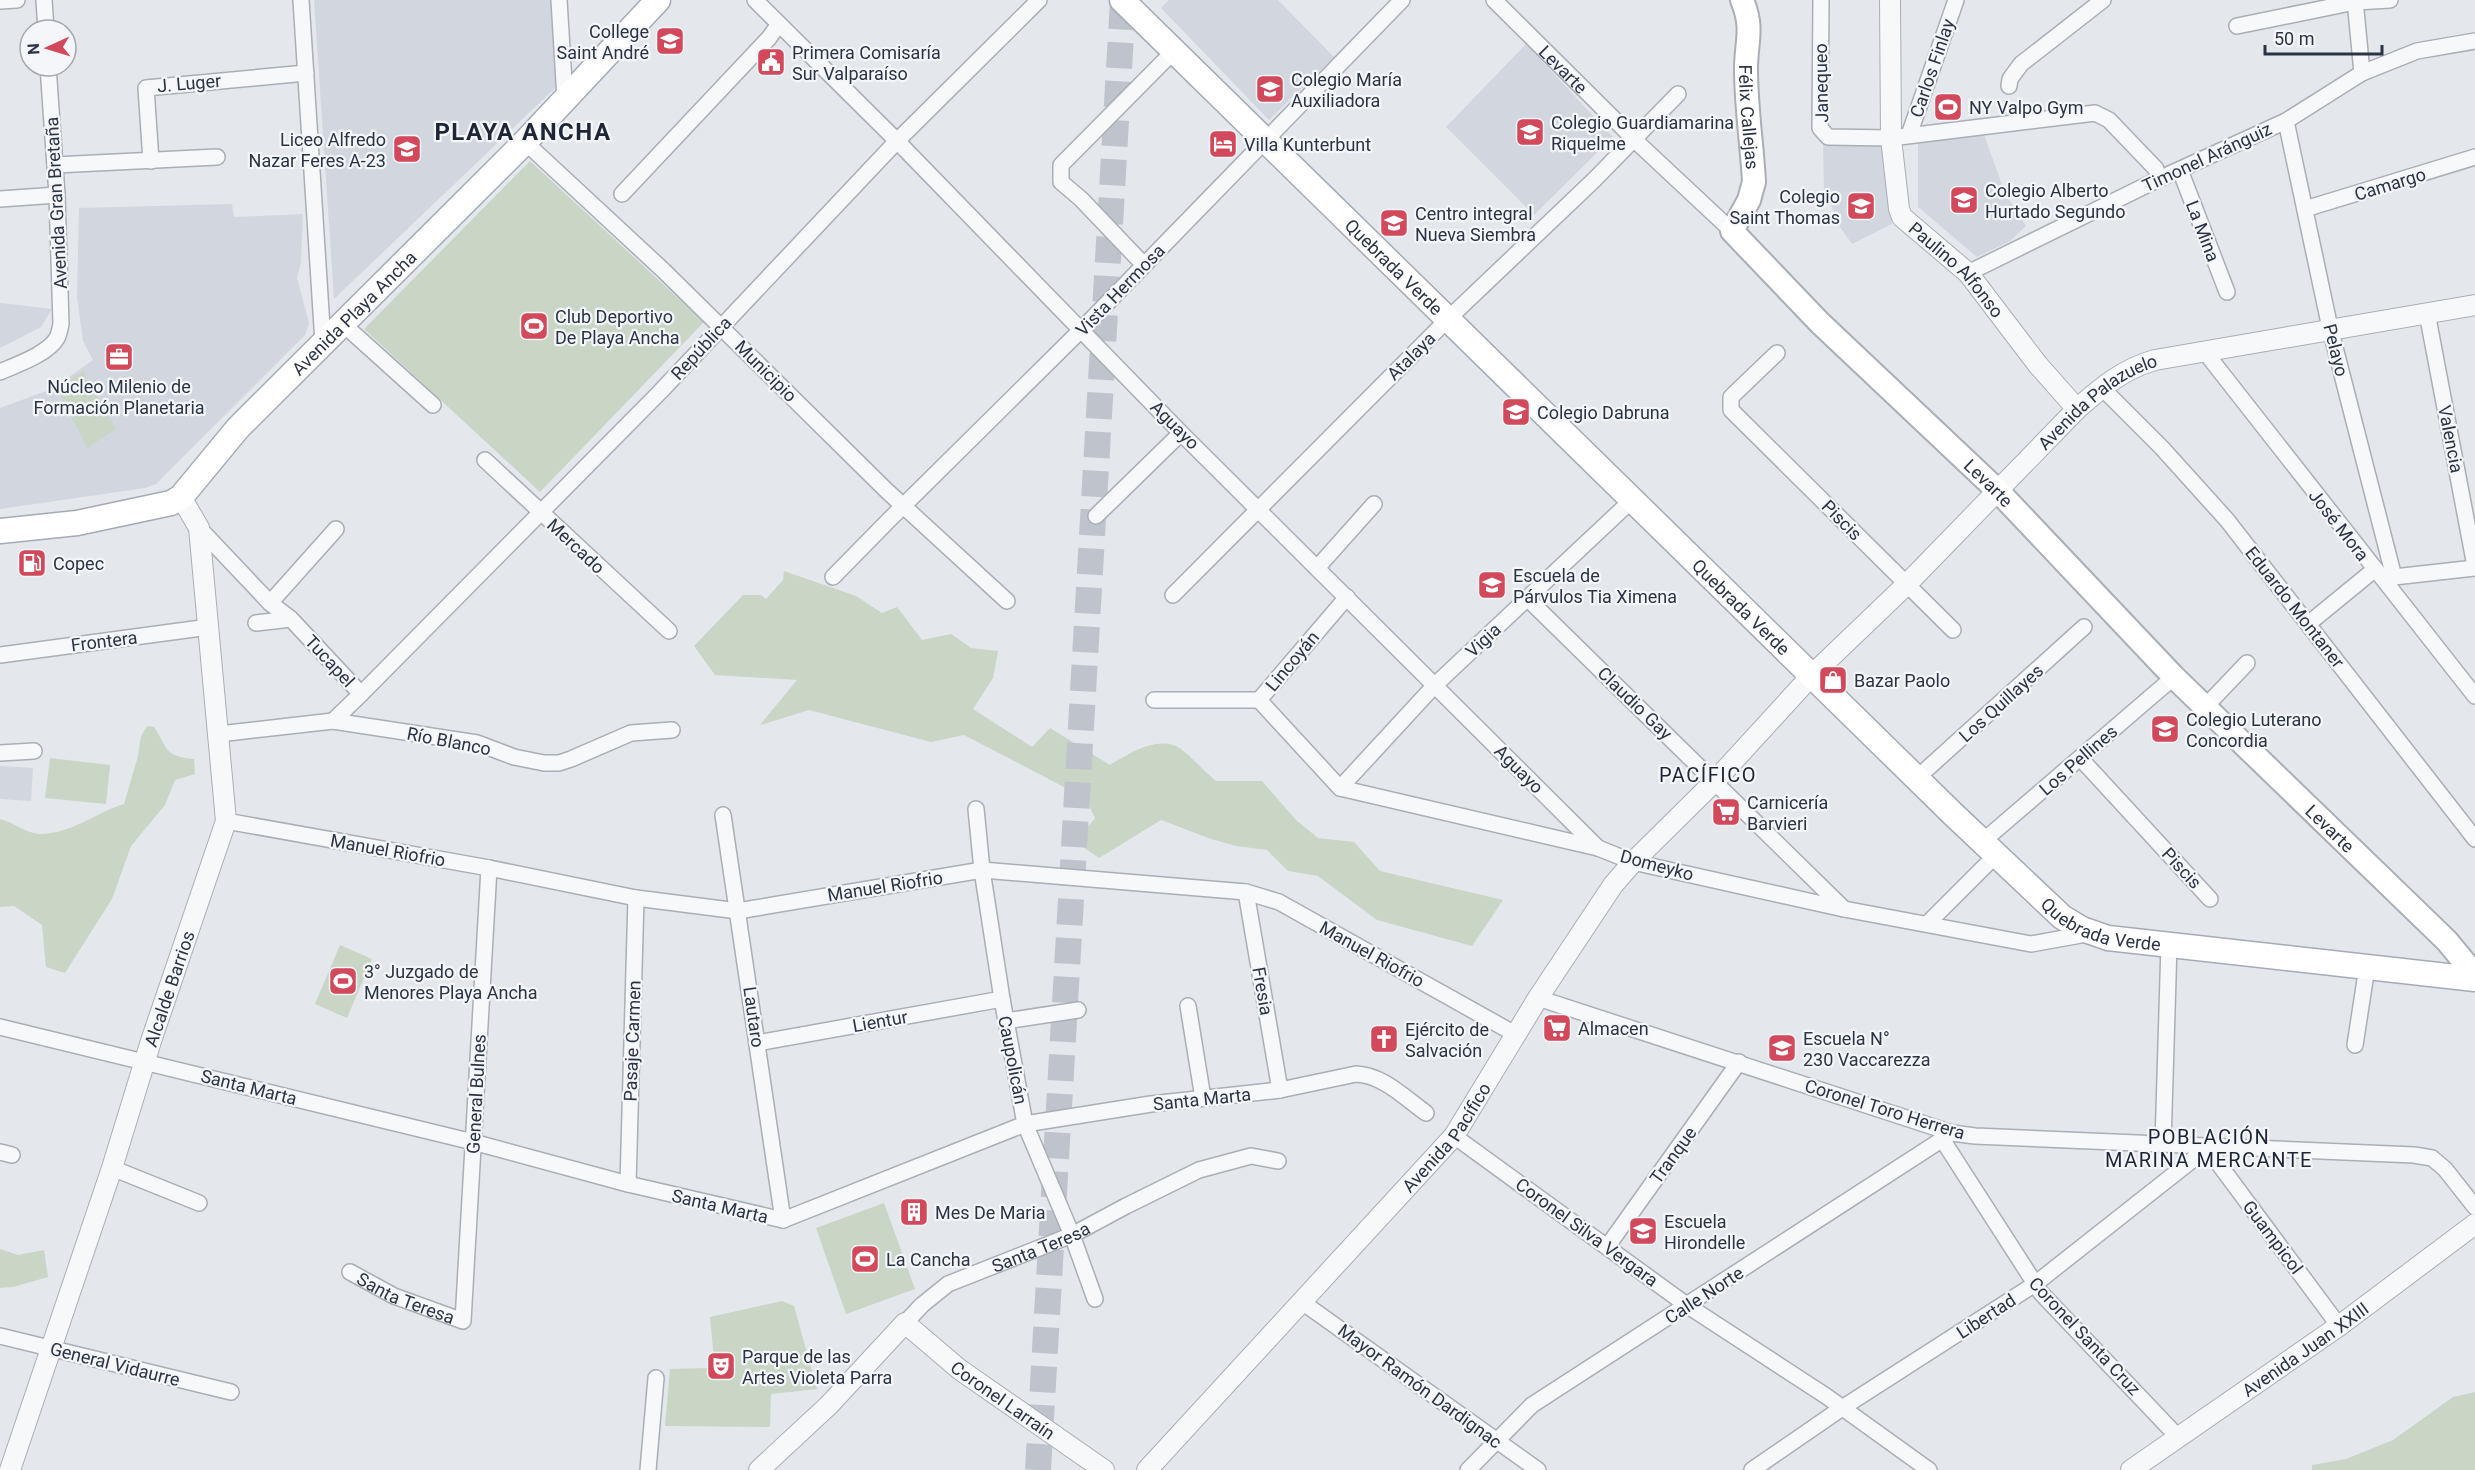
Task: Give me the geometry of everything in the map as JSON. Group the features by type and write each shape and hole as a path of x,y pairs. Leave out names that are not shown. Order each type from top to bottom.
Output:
{"main road":[{"name":"Avenida Playa Ancha","path":"181,497 238,428 525,142 658,0"},
{"name":"Quebrada Verde","path":"1122,0 2062,917 2092,933 2108,938 2475,977"},
{"name":"Félix Callejas","path":"1732,231 1749,200 1754,182 1746,68 1749,23 1742,0"},
{"name":"Levarte","path":"1732,231 1820,323 1998,491 2174,677 2447,941 2475,977"},
{"path":"0,531 77,523 171,503 181,497"}],"street":[{"path":"0,1 17,0"},
{"path":"44,0 45,18"},
{"path":"301,0 323,343"},
{"path":"559,0 565,99"},
{"name":"Aguayo","path":"755,0 897,141 1181,432 1598,848"},
{"name":"República","path":"361,694 660,392 897,141 1039,0"},
{"name":"Vista Hermosa","path":"834,577 1082,329 1402,0"},
{"name":"Levarte","path":"1494,0 1732,231"},
{"name":"Janequeo","path":"1821,0 1820,128 1828,137 1900,137"},
{"name":"Paulino Alfonso","path":"1890,0 1900,137 1899,209 1902,217 1968,273 2038,365 2077,409"},
{"name":"Carlos Finlay","path":"1900,137 1956,0"},
{"path":"2075,0 2089,9"},
{"path":"2009,86 2010,79 2021,64 2103,0"},
{"path":"2237,26 2355,1 2390,0"},
{"path":"2355,1 2362,73"},
{"path":"622,195 769,38 779,24"},
{"name":"Timonel Aránguiz","path":"1968,273 2161,178 2286,121 2362,73 2417,51 2475,41"},
{"path":"1144,265 1081,200 1061,183 1061,165 1174,51"},
{"name":"J. Luger","path":"151,161 146,88 306,73"},
{"name":"Avenida Gran Bretaña","path":"0,372 33,357 57,339 62,319 49,78"},
{"name":"Atalaya","path":"1173,595 1449,318 1635,139 1678,94"},
{"path":"1900,137 2095,113 2109,120 2156,169"},
{"name":"Pelayo","path":"2286,121 2330,328 2390,581"},
{"name":"Municipio","path":"525,142 664,271 904,506 1007,601"},
{"path":"55,165 217,157"},
{"name":"Camargo","path":"2305,209 2475,157"},
{"name":"La Mina","path":"2180,170 2226,292"},
{"path":"0,199 57,195"},
{"name":"Avenida Palazuelo","path":"1812,675 1906,585 2077,409 2101,387 2121,374 2141,364 2330,328 2475,305"},
{"name":"Valencia","path":"2427,313 2475,567"},
{"path":"343,324 433,405"},
{"name":"José Mora","path":"2205,352 2374,570 2390,581 2475,696"},
{"name":"Piscis","path":"1778,353 1731,397 1731,410 1953,630"},
{"name":"Eduardo Montaner","path":"2101,387 2162,448 2228,520 2475,839"},
{"path":"1096,516 1181,432"},
{"name":"Mercado","path":"485,460 669,631"},
{"name":"Alcalde Barrios","path":"10,1470 226,821 199,528 181,497"},
{"name":"Vigia","path":"1340,788 1435,685 1633,499"},
{"path":"1317,568 1374,504"},
{"name":"Tucapel","path":"199,528 270,603 291,619 361,694 333,722"},
{"path":"270,603 336,529"},
{"path":"2390,581 2475,567"},
{"path":"2308,624 2374,570"},
{"name":"Lincoyán","path":"1154,700 1259,700 1347,597"},
{"name":"Claudio Gay","path":"1527,598 1844,909"},
{"path":"256,623 291,619"},
{"name":"Frontera","path":"0,655 209,627"},
{"name":"Los Quillayes","path":"1917,778 2084,627"},
{"path":"2205,707 2247,663"},
{"name":"Avenida Pacífico","path":"1147,1470 1454,1136 1515,1034 1613,885 1633,862 1715,781 1812,675"},
{"name":"Los Pellines","path":"1927,924 1989,848 2080,758 2174,677"},
{"path":"1259,700 1340,788"},
{"name":"Río Blanco","path":"219,734 333,722 477,743 514,757 544,763 559,763 631,733 672,730"},
{"path":"0,753 34,751"},
{"name":"Piscis","path":"2080,758 2210,899"},
{"name":"Domeyko","path":"1340,788 1598,848 1633,862 1844,909 2031,944 2092,933"},
{"name":"Caupolicán","path":"976,809 982,870 1002,999 1026,1124 1072,1235 1095,1299"},
{"name":"Lautaro","path":"723,814 783,1220"},
{"name":"Manuel Riofrio","path":"226,821 489,868 636,898 738,911 982,870 1246,892 1279,902 1515,1034"},
{"name":"General Bulnes","path":"463,1321 489,868"},
{"name":"Fresia","path":"1246,892 1280,1090"},
{"name":"Pasaje Carmen","path":"628,1184 636,898"},
{"path":"2163,1144 2169,945"},
{"path":"2355,1045 2367,967"},
{"name":"Coronel Toro Herrera","path":"1538,998 1739,1062 1947,1136 2432,1158 2445,1169 2475,1207"},
{"name":"Lientur","path":"757,1043 1002,999"},
{"path":"1188,1006 1203,1098"},
{"path":"1006,1021 1078,1010"},
{"name":"Santa Marta","path":"0,1027 473,1142 628,1184 783,1220 1026,1124 1203,1098 1280,1090 1356,1074 1368,1074 1379,1079 1426,1113"},
{"name":"Tranque","path":"1607,1247 1739,1062"},
{"name":"Coronel Silva Vergara","path":"1454,1136 1688,1306 1842,1407 1929,1470"},
{"name":"Coronel Santa Cruz","path":"1947,1136 2035,1284 2177,1436"},
{"name":"Calle Norte","path":"1468,1470 1532,1405 1947,1136"},
{"name":"Libertad","path":"1752,1470 1842,1407 2035,1284 2208,1147"},
{"name":"Guampicol","path":"2208,1147 2339,1326"},
{"name":"Santa Teresa","path":"759,1470 829,1405 922,1305 948,1284 1072,1235 1199,1170 1251,1156 1278,1161"},
{"path":"112,1168 199,1203"},
{"name":"Avenida Juan XXIII","path":"2132,1470 2177,1436 2339,1326 2475,1224"},
{"name":"Santa Teresa","path":"350,1272 394,1296 463,1321"},
{"name":"Mayor Ramón Dardignac","path":"1302,1302 1538,1470"},
{"name":"Coronel Larraín","path":"905,1323 959,1369 1104,1470"},
{"name":"General Vidaurre","path":"0,1336 231,1392"},
{"path":"648,1470 656,1378"},
{"path":"0,1466 10,1470"}],"shaded area":[{"name":"Liceo Alfredo Nazar Feres A-23","path":"314,0 552,0 556,87 334,299"},
{"name":"Colegio María Auxiliadora","path":"1169,0 1278,0 1334,57 1269,120 1161,8"},
{"name":"Colegio Guardiamarina Riquelme","path":"1526,44 1613,137 1534,215 1446,127"},
{"name":"Colegio Alberto Hurtado Segundo","path":"1983,132 2005,193 2026,226 2010,241 1977,257 1918,207 1918,138"},
{"name":"Colegio Saint Thomas","path":"1823,140 1883,144 1892,224 1852,244 1840,227 1824,188"},
{"path":"232,204 234,217 303,214 301,262 297,278 309,323 305,335 156,484 145,488 0,509 0,408 52,389 93,360 83,341 77,297 79,208"},
{"path":"0,303 52,309 41,327 0,348"},
{"path":"0,766 33,768 31,801 0,799"}],"green space":[{"name":"Club Deportivo De Playa Ancha","path":"530,161 704,322 540,492 364,329"},
{"path":"84,371 92,395 97,395 116,429 87,448 57,388"},
{"path":"784,571 856,596 882,613 897,607 922,640 951,634 971,648 998,651 993,678 973,709 1032,747 1050,728 1110,765 1150,745 1176,746 1216,781 1262,781 1296,820 1318,838 1354,842 1380,871 1503,900 1472,946 1377,920 1318,876 1288,871 1267,850 1236,846 1211,839 1161,820 1099,858 1076,842 1095,818 1085,798 964,735 931,742 809,710 760,725 797,680 715,675 694,646 743,595 761,595 766,599 783,580"},
{"path":"147,726 154,727 172,754 194,759 195,774 175,780 165,805 131,846 112,899 65,973 46,967 42,925 14,906 0,907 0,819 35,833 51,833 73,827 124,804 138,756 141,736"},
{"path":"50,758 110,765 106,804 45,798"},
{"name":"3° Juzgado de Menores Playa Ancha","path":"340,945 372,959 347,1018 315,1004"},
{"name":"La Cancha","path":"884,1203 915,1289 846,1314 816,1228"},
{"path":"0,1249 18,1255 44,1250 48,1277 13,1287 0,1288"},
{"name":"Parque de las Artes Violeta Parra","path":"782,1301 794,1306 817,1389 771,1394 770,1427 665,1426 670,1369 710,1368 714,1359 710,1317"},
{"path":"2475,1392 2475,1470 2312,1470 2312,1465 2346,1459 2393,1440 2453,1397"}],"tunnel":[{"path":"1038,1470 1123,0"}],"place":[{"name":"College Saint André","path":"670,41"},
{"name":"Primera Comisaría Sur Valparaíso","path":"771,62"},
{"name":"Colegio María Auxiliadora","path":"1270,89"},
{"name":"NY Valpo Gym","path":"1948,107"},
{"name":"Colegio Guardiamarina Riquelme","path":"1530,132"},
{"name":"Villa Kunterbunt","path":"1223,144"},
{"name":"Liceo Alfredo Nazar Feres A-23","path":"407,149"},
{"name":"Colegio Alberto Hurtado Segundo","path":"1964,200"},
{"name":"Colegio Saint Thomas","path":"1861,206"},
{"name":"Centro integral Nueva Siembra","path":"1394,223"},
{"name":"Club Deportivo De Playa Ancha","path":"534,326"},
{"name":"Núcleo Milenio de Formación Planetaria","path":"119,357"},
{"name":"Colegio Dabruna","path":"1516,412"},
{"name":"Copec","path":"32,563"},
{"name":"Escuela de Párvulos Tia Ximena","path":"1492,585"},
{"name":"Bazar Paolo","path":"1833,680"},
{"name":"Colegio Luterano Concordia","path":"2165,729"},
{"name":"Carnicería Barvieri","path":"1726,812"},
{"name":"3° Juzgado de Menores Playa Ancha","path":"343,981"},
{"name":"Almacen","path":"1557,1028"},
{"name":"Ejército de Salvación","path":"1384,1039"},
{"name":"Escuela N° 230 Vaccarezza","path":"1782,1048"},
{"name":"Mes De Maria","path":"914,1212"},
{"name":"Escuela Hirondelle","path":"1643,1231"},
{"name":"La Cancha","path":"865,1259"},
{"name":"Parque de las Artes Violeta Parra","path":"721,1366"}],"district":[{"name":"PLAYA ANCHA","path":"523,132"},
{"name":"PACÍFICO","path":"1708,775"},
{"name":"POBLACIÓN MARINA MERCANTE","path":"2209,1148"}]}
